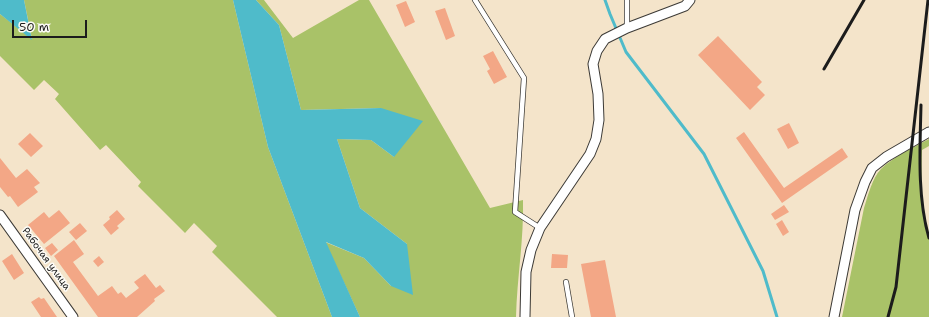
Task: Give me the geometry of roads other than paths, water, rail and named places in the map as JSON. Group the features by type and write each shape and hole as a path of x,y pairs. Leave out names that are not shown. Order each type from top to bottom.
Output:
{"street":[{"path":"525,317 526,272 530,250 540,228 590,154 596,139 599,120 598,94 593,64 597,51 605,39 627,28 685,6 690,0"},
{"path":"834,317 855,210 865,182 872,168 886,157 929,132"},
{"name":"Рабочая улица","path":"0,215 73,317"}],"lane":[{"path":"475,0 524,78 515,212 540,228"},
{"path":"627,0 627,28"},
{"path":"566,282 572,317"}],"water":[{"path":"0,0 24,0 32,40 0,14"},
{"path":"233,0 256,0 279,25 301,110 381,108 423,121 394,157 371,140 337,139 360,208 407,244 413,295 391,286 364,258 326,242 360,317 332,317 268,147"}],"waterway":[{"path":"605,0 626,52 704,154 763,271 777,317"}],"railway":[{"path":"824,69 864,0"},
{"path":"888,317 896,287 928,0"},
{"path":"921,105 921,189 925,222 929,238"}]}
